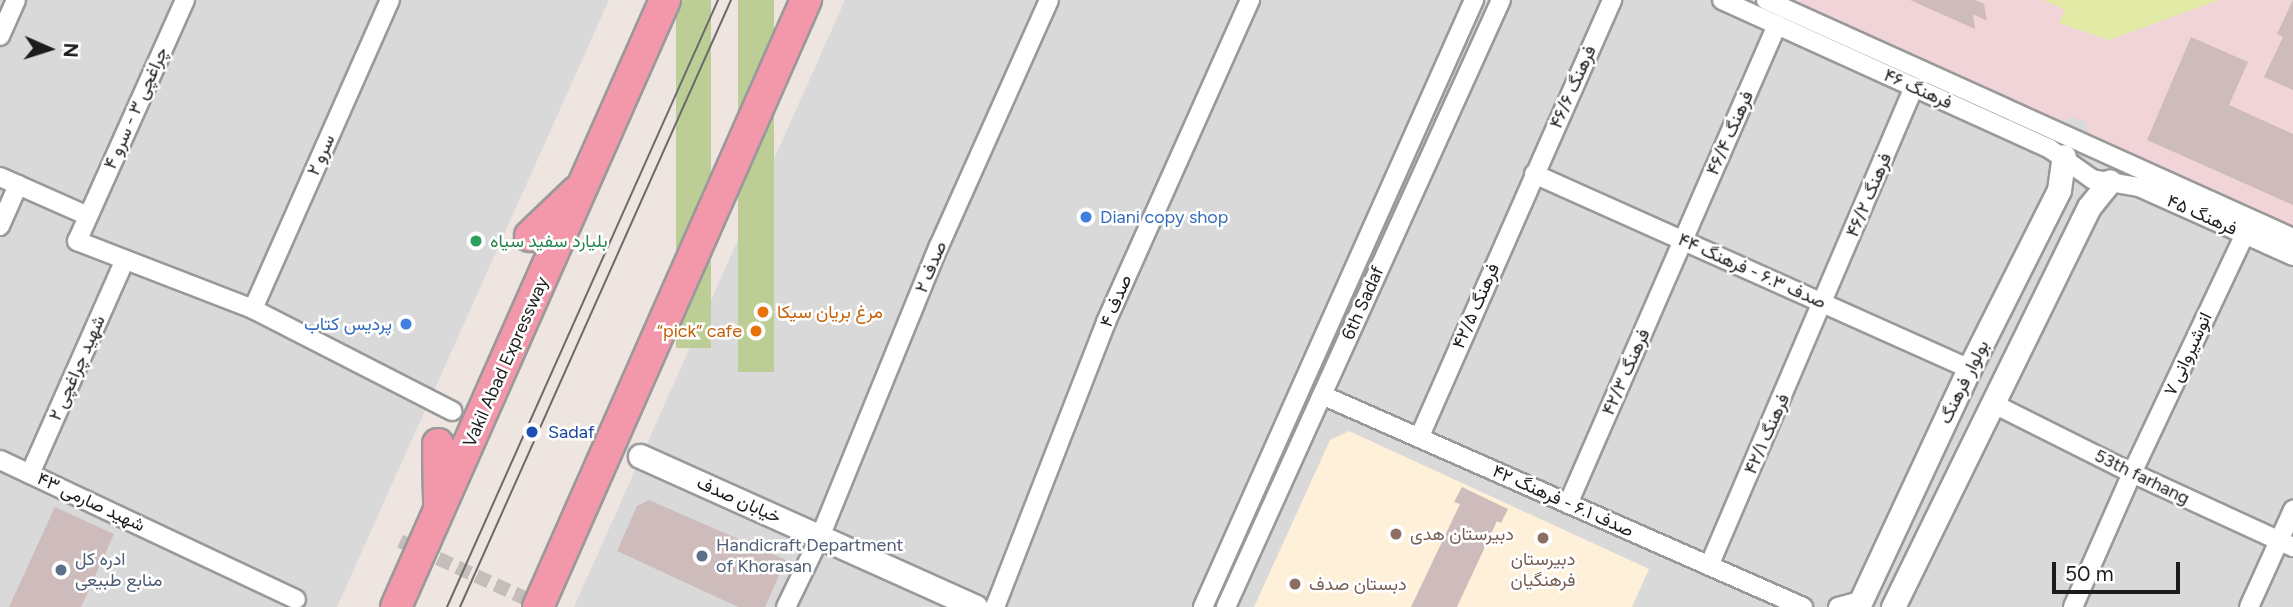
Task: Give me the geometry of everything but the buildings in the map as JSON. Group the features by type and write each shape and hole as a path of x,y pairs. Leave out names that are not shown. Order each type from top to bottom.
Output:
{"highway":[{"name":"Vakil Abad Expressway","path":"396,607 587,182 665,0"},
{"path":"538,607 806,0"},
{"path":"530,236 587,182"},
{"path":"438,443 439,512"}],"street":[{"path":"0,36 16,0"},
{"name":"چراغچی ۳ - سرو ۴","path":"124,262 77,240 185,0"},
{"name":"سرو ۲","path":"253,309 390,0"},
{"name":"صدف ۴","path":"995,607 1106,322 1250,0"},
{"name":"6th Sadaf","path":"1203,607 1474,0"},
{"name":"6th Sadaf","path":"1226,607 1501,0"},
{"name":"فرهنگ ۴۶/۶","path":"1534,174 1612,0"},
{"name":"فرهنگ ۴۶","path":"1722,0 2064,156 2092,179 2110,181"},
{"name":"فرهنگ ۴۶","path":"1766,0 2120,159"},
{"name":"صدف ۲","path":"786,607 820,537 939,246 1048,2"},
{"name":"فرهنگ ۴۶/۴","path":"1684,240 1777,25"},
{"name":"فرهنگ ۴۶/۲","path":"1824,302 1914,87"},
{"name":"بولوار فرهنگ","path":"1859,604 1969,369 2059,190 2064,156"},
{"path":"2110,181 2120,159"},
{"name":"فرهنگ ۴۵","path":"2120,159 2293,238"},
{"name":"صدف ۶.۳ - فرهنگ ۴۴","path":"1534,174 1969,369"},
{"name":"فرهنگ ۴۲/۵","path":"1419,438 1534,174"},
{"path":"0,177 88,216"},
{"name":"فرهنگ ۴۵","path":"2110,181 2139,187 2293,256"},
{"name":"بولوار فرهنگ","path":"1893,607 2089,207 2110,181"},
{"path":"0,226 18,185"},
{"path":"2059,190 2078,194 2089,207"},
{"path":"1384,201 1404,211"},
{"name":"انوشیروانی ۷","path":"2073,607 2132,473 2245,234"},
{"name":"فرهنگ ۴۲/۳","path":"1569,504 1684,240"},
{"path":"124,262 253,309 452,411"},
{"name":"شهید چراغچی ۲","path":"30,474 124,262"},
{"name":"فرهنگ ۴۲/۱","path":"1709,566 1824,302"},
{"name":"صدف ۶.۱ - فرهنگ ۴۲","path":"1322,395 1803,607"},
{"name":"53th farhang","path":"1992,403 2132,473 2286,544"},
{"name":"خیابان صدف","path":"648,459 820,537 948,601 976,607"},
{"name":"شهید صارمی ۴۳","path":"0,460 296,599"},
{"path":"2249,607 2286,544 2293,510"},
{"path":"1838,607 1859,604"}],"shaded area":[{"path":"0,0 609,0 337,607 0,607"},
{"path":"845,0 2293,0 2293,607 574,607"},
{"path":"1795,0 2293,0 2293,227 2089,136 2086,122 2072,117 2063,123"},
{"name":"دبیرستان هدی","path":"1349,431 1649,569 1632,607 1254,607 1330,440"}],"green space":[{"path":"676,0 711,0 711,348 676,348"},
{"path":"738,0 774,0 774,372 738,372"},
{"path":"2044,0 2219,0 2109,40 2059,23 2065,10"}],"tunnel":[{"path":"400,541 542,606"}],"tram line":[{"path":"447,607 718,0"},
{"path":"460,607 731,0"}],"place":[{"name":"Diani copy shop","path":"1086,217"},
{"name":"بلیارد سفید سیاه","path":"476,241"},
{"name":"مرغ بریان سیکا","path":"763,312"},
{"name":"پردیس کتاب","path":"406,324"},
{"name":"“pick” cafe","path":"756,331"},
{"name":"Sadaf","path":"532,432"},
{"name":"دبیرستان هدی","path":"1396,534"},
{"name":"دبیرستان فرهنگیان","path":"1543,538"},
{"name":"Handicraft Department of Khorasan","path":"702,556"},
{"name":"ادره کل منابع طبیعی","path":"61,570"},
{"name":"دبستان صدف","path":"1295,584"}]}
